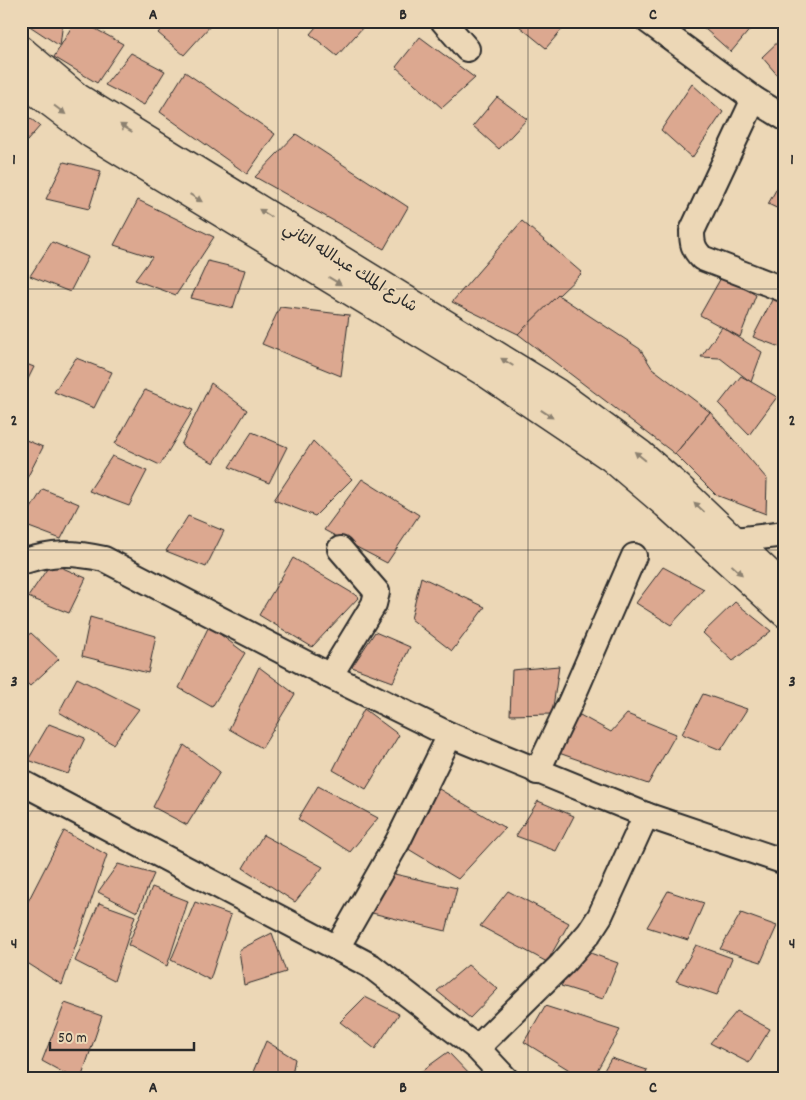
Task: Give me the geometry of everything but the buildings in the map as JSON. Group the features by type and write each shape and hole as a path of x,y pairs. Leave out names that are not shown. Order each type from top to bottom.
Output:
{"main road":[{"name":"شارع الملك عبدالله الثاني","path":"21,50 78,98 558,393 640,454 672,495"},
{"name":"شارع الملك عبدالله الثاني","path":"21,80 92,134 486,374 612,458 672,495"},
{"path":"672,495 721,541 785,613"},
{"path":"721,541 785,589"}],"street":[{"path":"443,21 467,49"},
{"path":"648,21 754,99 785,118"},
{"path":"754,99 692,231 692,240 694,251 702,258 785,290"},
{"path":"721,541 785,534"},
{"path":"330,676 374,604 377,592 340,549"},
{"path":"21,562 56,553 81,554 104,559 330,676 450,735 646,816 764,857 785,862"},
{"path":"537,772 570,704 634,556"},
{"path":"338,946 398,841 450,735"},
{"path":"21,782 338,946 372,966 477,1048 506,1079"},
{"path":"477,1048 562,964 589,933 600,916 646,816"}]}
